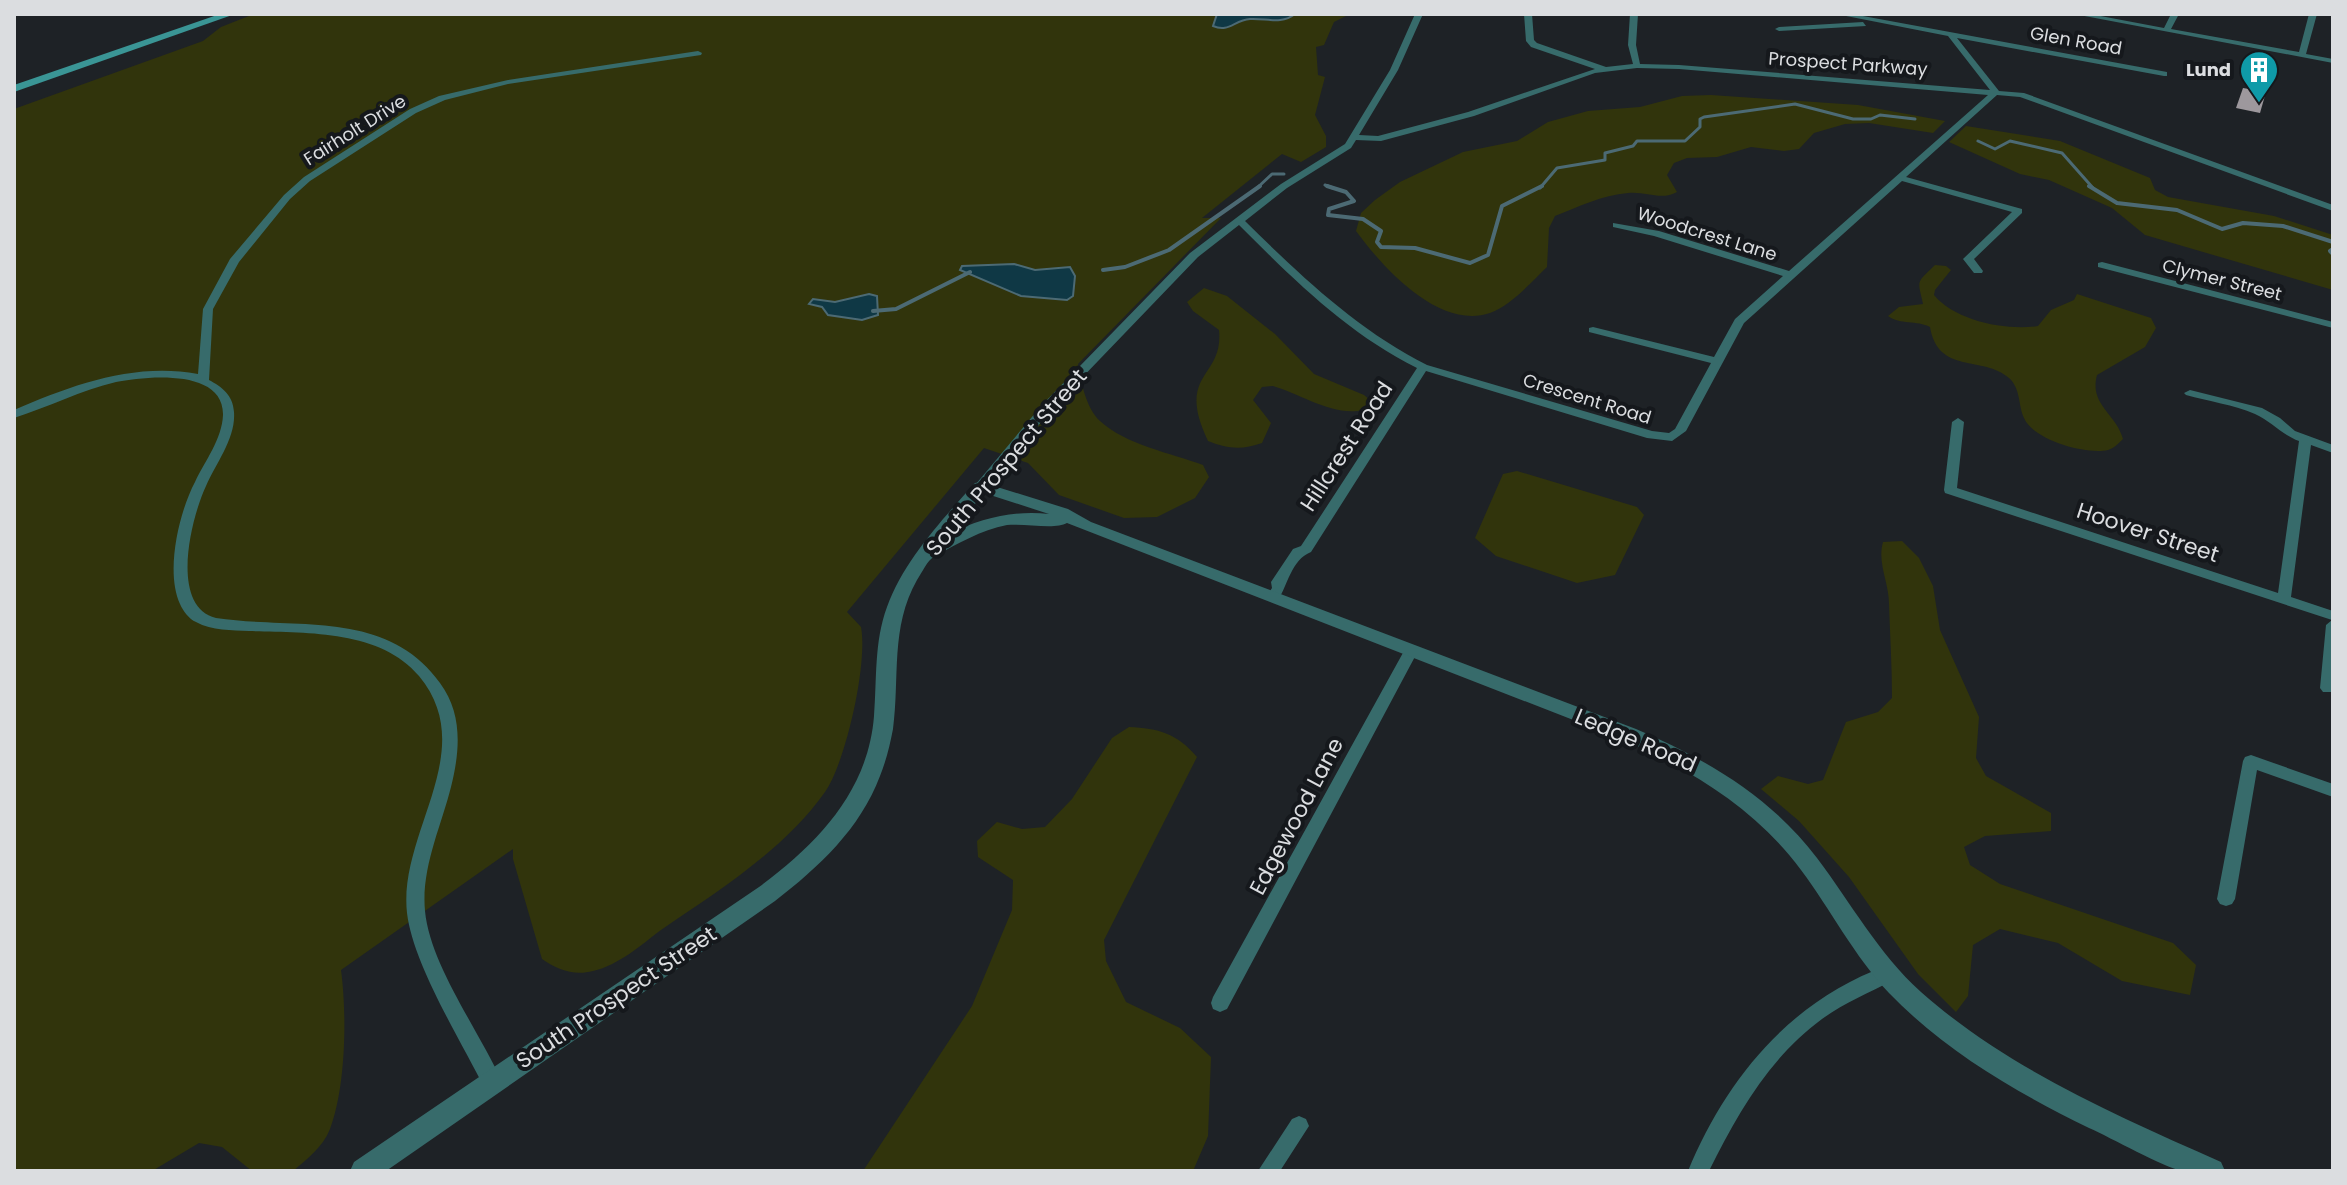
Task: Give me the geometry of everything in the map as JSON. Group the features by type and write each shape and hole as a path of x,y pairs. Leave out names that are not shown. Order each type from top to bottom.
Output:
{"main road":[{"path":"14,89 230,14"}],"street":[{"name":"South Prospect Street","path":"363,1171 786,880 837,831 860,795 879,745 888,645 897,605 939,535 1046,408 1194,255 1284,186 1343,150 1394,70 1419,14"},
{"path":"1528,14 1530,41 1534,45 1604,69"},
{"path":"1634,14 1632,45 1637,66"},
{"name":"Glen Road","path":"1840,14 2164,74"},
{"path":"2078,14 2333,61"},
{"path":"2167,30 2175,14"},
{"path":"2302,55 2313,14"},
{"path":"1779,29 1885,22"},
{"path":"1951,35 1996,92"},
{"name":"Fairholt Drive","path":"203,380 208,309 234,261 287,197 307,179 413,111 442,98 508,82 698,53"},
{"name":"Prospect Parkway","path":"1352,137 1383,138 1488,108 1570,77 1637,66 2029,97 2333,208"},
{"name":"Crescent Road","path":"1239,220 1353,325 1383,347 1423,367 1666,438 1680,431 1739,321 1996,92"},
{"path":"1898,177 2019,211 1968,259 1978,271"},
{"name":"Woodcrest Lane","path":"1616,225 1656,233 1790,275"},
{"name":"Clymer Street","path":"2102,265 2333,325"},
{"path":"1593,330 1717,361"},
{"name":"Hillcrest Road","path":"1276,592 1287,585 1308,556 1306,549 1423,367"},
{"path":"14,414 83,388 116,380 164,374 203,380 222,393 228,405 228,421 198,489 185,535 182,579 190,608 198,617 216,624 312,629 376,642 423,669 444,702 451,726 451,754 417,877 416,914 427,950 492,1082"},
{"path":"2190,393 2258,411 2305,441 2333,449"},
{"name":"Hoover Street","path":"1958,422 1950,490 2333,616"},
{"path":"2284,600 2305,441"},
{"name":"Ledge Road","path":"981,487 1062,513 1085,526"},
{"name":"Ledge Road","path":"928,555 963,532 995,521 1026,517 1085,526 1276,592 1411,651 1642,739 1692,762 1732,787 1766,816 1799,851 1886,974 1933,1018 2003,1068 2054,1098 2212,1171"},
{"path":"2328,688 2333,625"},
{"name":"Edgewood Lane","path":"1220,1003 1411,651"},
{"path":"2226,899 2251,761 2333,791"},
{"path":"1698,1171 1725,1115 1773,1049 1814,1013 1886,974"},
{"path":"1268,1171 1299,1126"}],"green space":[{"path":"254,14 1350,14 1334,22 1324,45 1316,47 1318,75 1325,77 1315,115 1326,136 1326,147 1301,162 1282,154 1202,218 1221,218 1078,364 1088,402 1100,421 1136,442 1203,465 1209,477 1195,498 1157,517 1124,518 1059,495 1028,463 984,448 847,612 861,627 861,664 854,712 840,759 825,792 790,833 727,884 621,959 593,971 573,972 542,959 513,859 513,849 341,970 344,1050 335,1112 323,1141 293,1171 252,1171 222,1147 199,1143 152,1171 14,1171 14,109 203,41 221,27"},
{"path":"1711,95 1858,105 1945,121 1933,133 1869,123 1845,124 1814,133 1799,149 1784,151 1751,147 1717,157 1687,158 1674,163 1667,175 1677,192 1671,195 1618,194 1555,216 1549,228 1547,267 1513,299 1490,313 1471,316 1451,313 1432,304 1397,278 1356,231 1361,213 1375,200 1400,182 1463,152 1517,141 1548,122 1588,111 1640,107 1682,96"},
{"path":"1966,126 2060,141 2150,178 2155,190 2168,197 2274,216 2333,235 2333,290 2145,235 2112,208 2049,180 2020,174 1949,142"},
{"path":"1935,265 1951,270 1934,295 1955,312 1982,322 2012,327 2038,326 2051,310 2074,300 2077,294 2151,318 2156,328 2145,347 2097,375 2100,402 2123,439 2110,449 2098,451 2074,448 2049,439 2029,426 2016,387 2009,378 1998,371 1963,362 1942,352 1930,327 1888,316 1899,307 1923,304 1920,283"},
{"path":"1204,288 1227,296 1275,334 1314,374 1364,395 1375,404 1364,410 1338,410 1273,386 1262,387 1253,400 1271,423 1262,443 1235,448 1208,441 1196,401 1198,388 1219,346 1219,330 1193,311 1187,302"},
{"path":"1517,471 1637,507 1644,515 1615,575 1577,583 1496,556 1475,538 1503,474"},
{"path":"1902,541 1919,558 1933,586 1940,630 1979,717 1976,758 1986,776 2051,813 2051,831 1985,836 1964,847 1970,865 2000,884 2173,943 2196,965 2190,995 2122,981 2058,943 2000,929 1973,945 1968,996 1956,1012 1918,974 1849,877 1799,821 1761,789 1778,776 1808,784 1823,780 1846,722 1878,712 1892,698 1888,596 1882,550 1883,542"},
{"path":"1129,727 1167,734 1197,757 1104,940 1106,961 1126,1002 1180,1028 1211,1057 1208,1136 1193,1171 863,1171 972,1006 1012,910 1013,880 978,857 977,841 997,822 1022,829 1045,827 1072,799 1112,738"}],"water":[{"path":"1217,14 1295,14 1279,20 1244,20 1219,28 1213,26"},
{"path":"1014,264 1035,270 1070,267 1075,276 1073,296 1067,300 1021,296 960,270 962,266"},
{"path":"869,294 877,296 878,315 862,320 828,315 822,307 809,304 813,299 835,302"}],"building":[{"name":"Lund","path":"2243,88 2266,92 2260,113 2236,108"}],"waterway":[{"path":"1541,186 1557,168 1605,160 1605,153 1633,146 1637,141 1685,141 1700,127 1700,119 1704,117 1795,104 1853,119 1871,119 1880,115 1915,119"},
{"path":"1978,141 1995,149 2010,141 2062,153 2093,188"},
{"path":"1257,188 1272,174 1284,174"},
{"path":"1325,185 1331,187"},
{"path":"1103,270 1125,267 1169,250 1260,186"},
{"path":"1327,186 1331,187"},
{"path":"1331,187 1346,192 1354,201 1329,209 1328,215 1363,219 1381,231 1377,242 1381,247 1415,248 1470,263 1488,255 1502,206 1541,186"},
{"path":"2089,186 2117,203 2177,210 2222,229 2243,223 2283,226 2333,242"},
{"path":"2333,249 2330,251 2333,254"},
{"path":"873,311 896,309 970,272"}],"place":[{"name":"Lund","path":"2259,104"}]}
